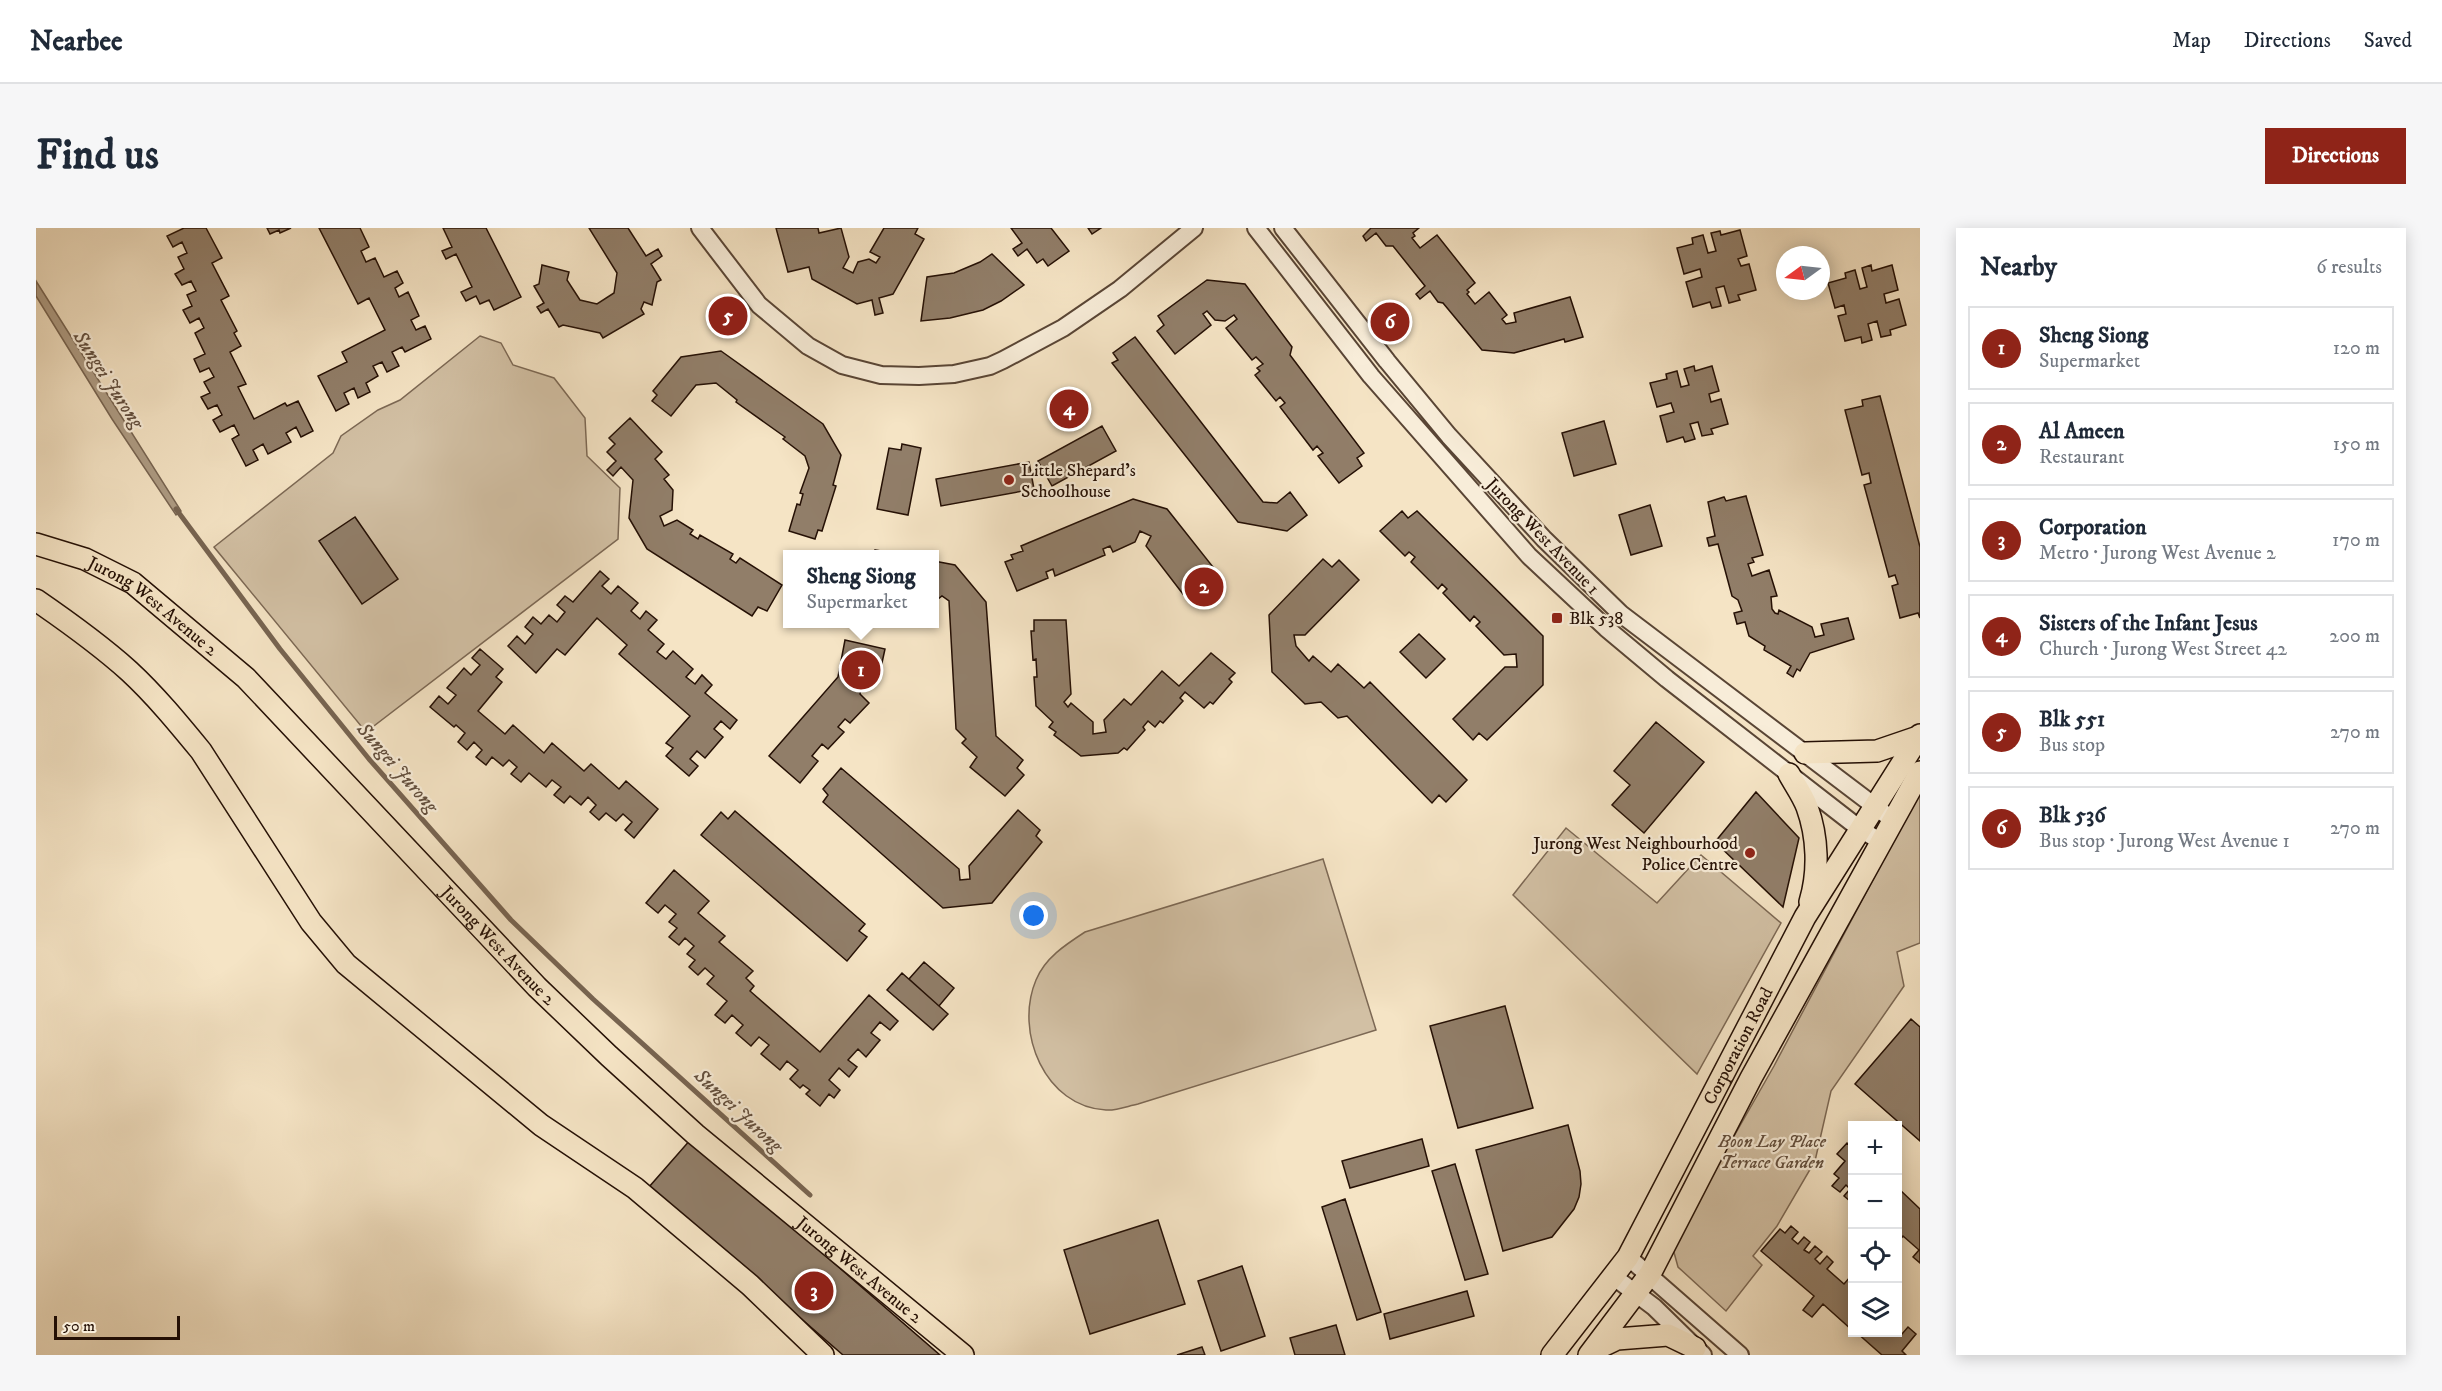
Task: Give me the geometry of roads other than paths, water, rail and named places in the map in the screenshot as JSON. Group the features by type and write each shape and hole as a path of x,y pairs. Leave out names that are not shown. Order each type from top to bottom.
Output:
{"main road":[{"name":"Jurong West Avenue 2","path":"36,544 85,559 132,583 246,678 537,987 609,1056 695,1134 963,1355"},
{"path":"36,600 80,631 129,672 185,732 201,751 311,922 346,964 541,1125 635,1188 750,1285 823,1355"},
{"path":"1805,753 1877,751 1919,736"},
{"name":"Corporation Road","path":"1552,1355 1628,1257 1806,916 1919,736"},
{"name":"Corporation Road","path":"1591,1353 1650,1274 1751,1078 1920,772"},
{"path":"1789,774 1807,806 1816,844 1813,891 1806,916"},
{"path":"1591,1353 1617,1338 1668,1335 1699,1352"}],"street":[{"path":"700,228 759,305 808,346 842,365 881,375 919,376 954,374 990,366 1013,355 1063,328 1120,289 1194,228"},
{"name":"Jurong West Avenue 1","path":"1256,228 1371,376 1529,556 1606,628 1789,774 1880,842"},
{"name":"Jurong West Avenue 1","path":"1283,228 1449,436 1544,538 1621,614 1893,819"},
{"path":"1628,1257 1740,1355"},
{"path":"1614,1277 1636,1292 1699,1352"}],"waterway":[{"name":"Sungei Jurong","path":"176,509 280,649 369,759 511,920 593,999 810,1195"}],"place":[{"name":"Blk 551","path":"728,316"},
{"name":"Blk 536","path":"1390,322"},
{"name":"Sisters of the Infant Jesus","path":"1069,409"},
{"name":"Little Shepard's Schoolhouse","path":"1009,480"},
{"name":"Al Ameen","path":"1204,587"},
{"name":"Blk 538","path":"1557,618"},
{"name":"Sheng Siong","path":"861,670"},
{"name":"Jurong West Neighbourhood Police Centre","path":"1750,853"},
{"name":"Corporation","path":"814,1291"}],"park label":[{"name":"Boon Lay Place Terrace Garden","path":"1772,1151"}]}
